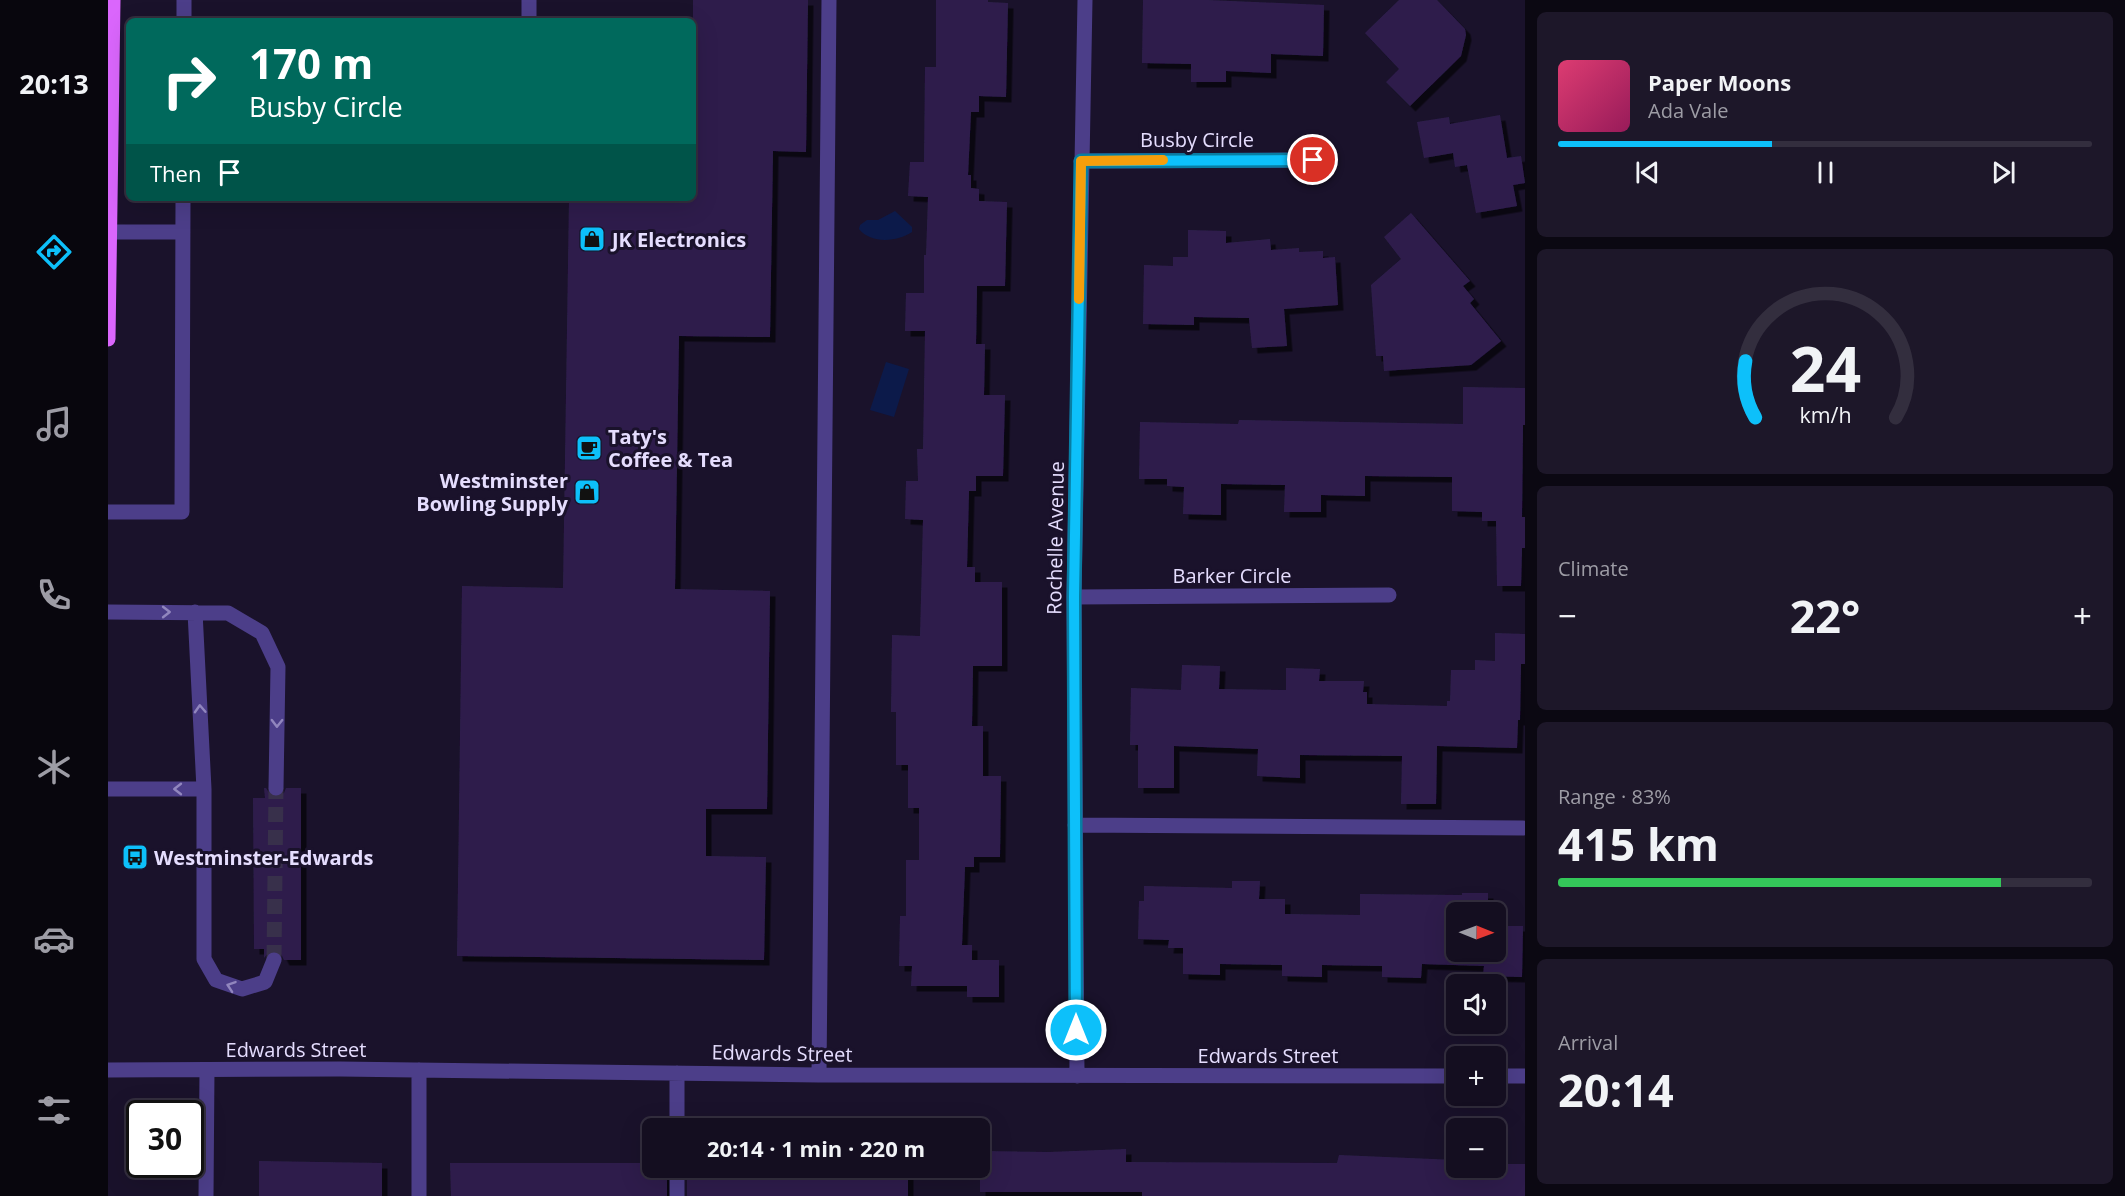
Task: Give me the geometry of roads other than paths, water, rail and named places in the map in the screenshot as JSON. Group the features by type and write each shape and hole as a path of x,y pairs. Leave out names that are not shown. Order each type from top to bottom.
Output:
{"main road":[{"path":"108,339 113,0"}],"street":[{"path":"184,0 184,18"},
{"path":"529,18 530,0"},
{"path":"819,1075 829,0"},
{"name":"Rochelle Avenue","path":"1077,1076 1074,597 1085,0"},
{"name":"Busby Circle","path":"1081,161 1313,160"},
{"path":"108,512 182,513 183,201"},
{"path":"109,232 183,232"},
{"name":"Barker Circle","path":"1074,597 1389,595"},
{"path":"108,612 228,613 262,633 278,667 276,788"},
{"path":"195,612 204,789 204,959 216,980 242,989 265,982 274,960"},
{"path":"108,789 204,789"},
{"path":"1076,825 1523,828"},
{"name":"Edwards Street","path":"108,1070 419,1070 819,1075 1446,1076"},
{"path":"206,1196 207,1070"},
{"path":"418,1196 419,1070"},
{"path":"677,1073 677,1118"},
{"path":"1506,1076 1525,1076"},
{"path":"677,1178 677,1196"}],"water":[{"path":"895,211 912,227 912,232 899,238 884,240 870,237 859,229 860,225 867,220 878,220"},
{"path":"886,362 909,369 894,417 870,410"}],"tunnel":[{"path":"274,960 276,788"}],"place":[{"name":"JK Electronics","path":"592,239"},
{"name":"Taty's Coffee & Tea","path":"589,448"},
{"name":"Westminster Bowling Supply","path":"587,492"},
{"name":"Westminster-Edwards","path":"135,857"}]}
